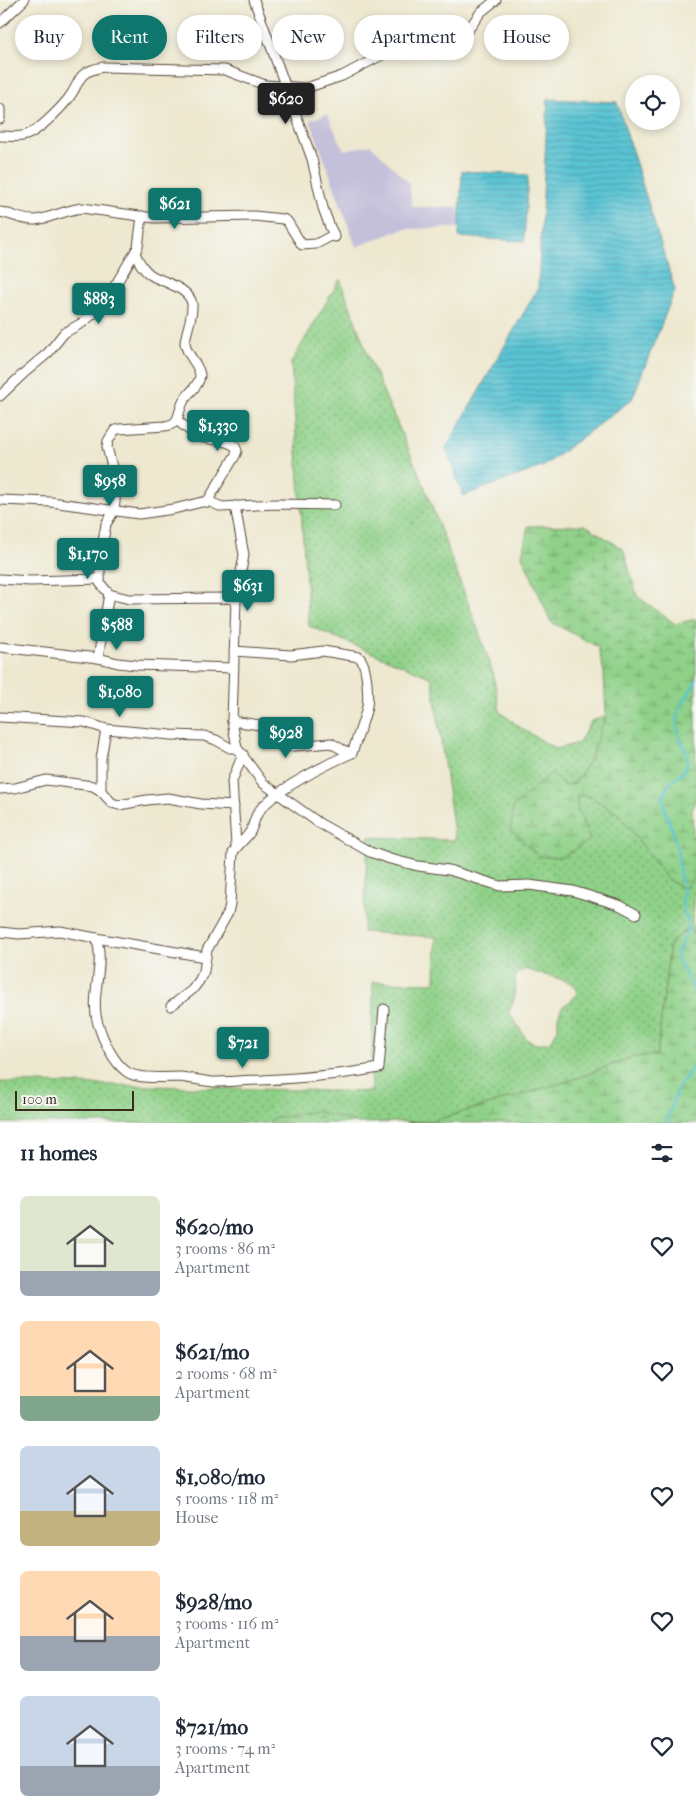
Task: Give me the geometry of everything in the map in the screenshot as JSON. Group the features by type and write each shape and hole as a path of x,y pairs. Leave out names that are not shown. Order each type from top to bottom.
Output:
{"street":[{"path":"0,23 24,0"},
{"path":"0,212 26,220 35,220 71,209 82,208 154,218 254,216 283,219 290,224 302,245 316,244 334,236 323,208 312,159 284,87 254,0"},
{"path":"0,136 25,136 33,132 69,98 82,75 89,70 103,67 225,70 265,85 306,88 342,76 399,46 468,30 481,12 496,0"},
{"path":"0,109 0,119"},
{"path":"0,396 30,367 48,353 64,333 82,323 103,306 138,247 142,216"},
{"path":"135,253 141,266 150,275 174,286 192,301 192,314 185,343 200,376 185,399 177,420 172,424 165,426 129,427 115,430 112,433 107,448 116,491 114,511 106,524 100,559 102,587 109,594 130,599 227,598 236,600"},
{"path":"177,420 202,438 223,440 235,446 237,451 207,502"},
{"path":"0,500 51,502 138,514 207,502 222,507 275,504 335,506"},
{"path":"235,506 244,555 236,600 232,721 240,751 263,783 277,795 356,846 390,860 449,870 500,886 529,885 573,891 619,905 636,914"},
{"path":"93,508 102,516 106,524"},
{"path":"0,579 30,581 100,579"},
{"path":"98,658 109,594"},
{"path":"0,647 98,658 136,665 233,668"},
{"path":"171,1006 192,990 199,981 204,971 205,957 212,940 228,914 233,853 236,846 250,833 258,813 277,795 326,764 352,753 367,708 366,670 362,659 356,656 323,651 291,655 234,650"},
{"path":"0,717 84,722 106,729 204,736 240,751"},
{"path":"232,721 260,725 268,732 271,740 283,747 331,743 352,753"},
{"path":"101,791 101,759 106,729"},
{"path":"236,846 232,781 240,751"},
{"path":"0,789 15,788 46,780 93,786 101,791 112,803 120,805 168,798 201,804 234,806"},
{"path":"0,932 19,934 60,931 205,957"},
{"path":"96,938 99,949 95,1006 98,1024 107,1046 117,1061 128,1073 137,1076 182,1077 213,1082 313,1077 379,1068 384,1009"}],"shaded area":[{"path":"327,114 344,150 371,145 409,183 412,207 458,207 459,228 403,229 356,247 310,120"}],"green space":[{"path":"340,279 370,361 424,485 480,635 493,673 500,712 524,730 556,749 579,743 591,721 606,716 590,760 575,783 564,786 553,773 513,807 590,840 577,807 577,796 589,796 619,814 667,879 684,889 695,875 692,922 696,931 696,937 689,927 670,943 657,1055 633,1057 575,1079 433,1121 357,1123 316,1111 272,1119 270,1123 0,1123 0,1082 371,1092 373,982 435,983 436,937 363,932 368,837 455,840 432,678 309,626 291,363","holes":["525,969 573,984 577,992 573,999 562,1007 558,1017 558,1029 551,1042 536,1044 527,1040 509,1012 514,999 516,974"]},
{"path":"585,525 623,549 637,596 675,624 696,619 696,799 692,810 695,875 684,889 667,879 619,814 589,796 577,796 577,807 590,840 563,857 540,857 511,830 513,807 552,772 564,786 575,783 590,760 606,716 604,673 598,647 551,622 522,555 528,526"},
{"path":"689,927 694,938 694,958 696,962 696,1123 406,1123 433,1121 575,1079 633,1057 657,1055 670,943"},
{"path":"316,1111 357,1123 270,1123 272,1119"}],"water":[{"path":"548,99 617,102 675,290 632,399 544,466 463,496 446,448 538,288"},
{"path":"462,171 528,175 524,241 459,237"}],"waterway":[{"path":"696,681 680,708 677,722 679,736 688,756 687,764 684,771 668,785 663,798 678,854 680,876 684,889 682,904 689,927 676,956 696,994"},
{"path":"666,1123 678,1088 696,1063"}]}
